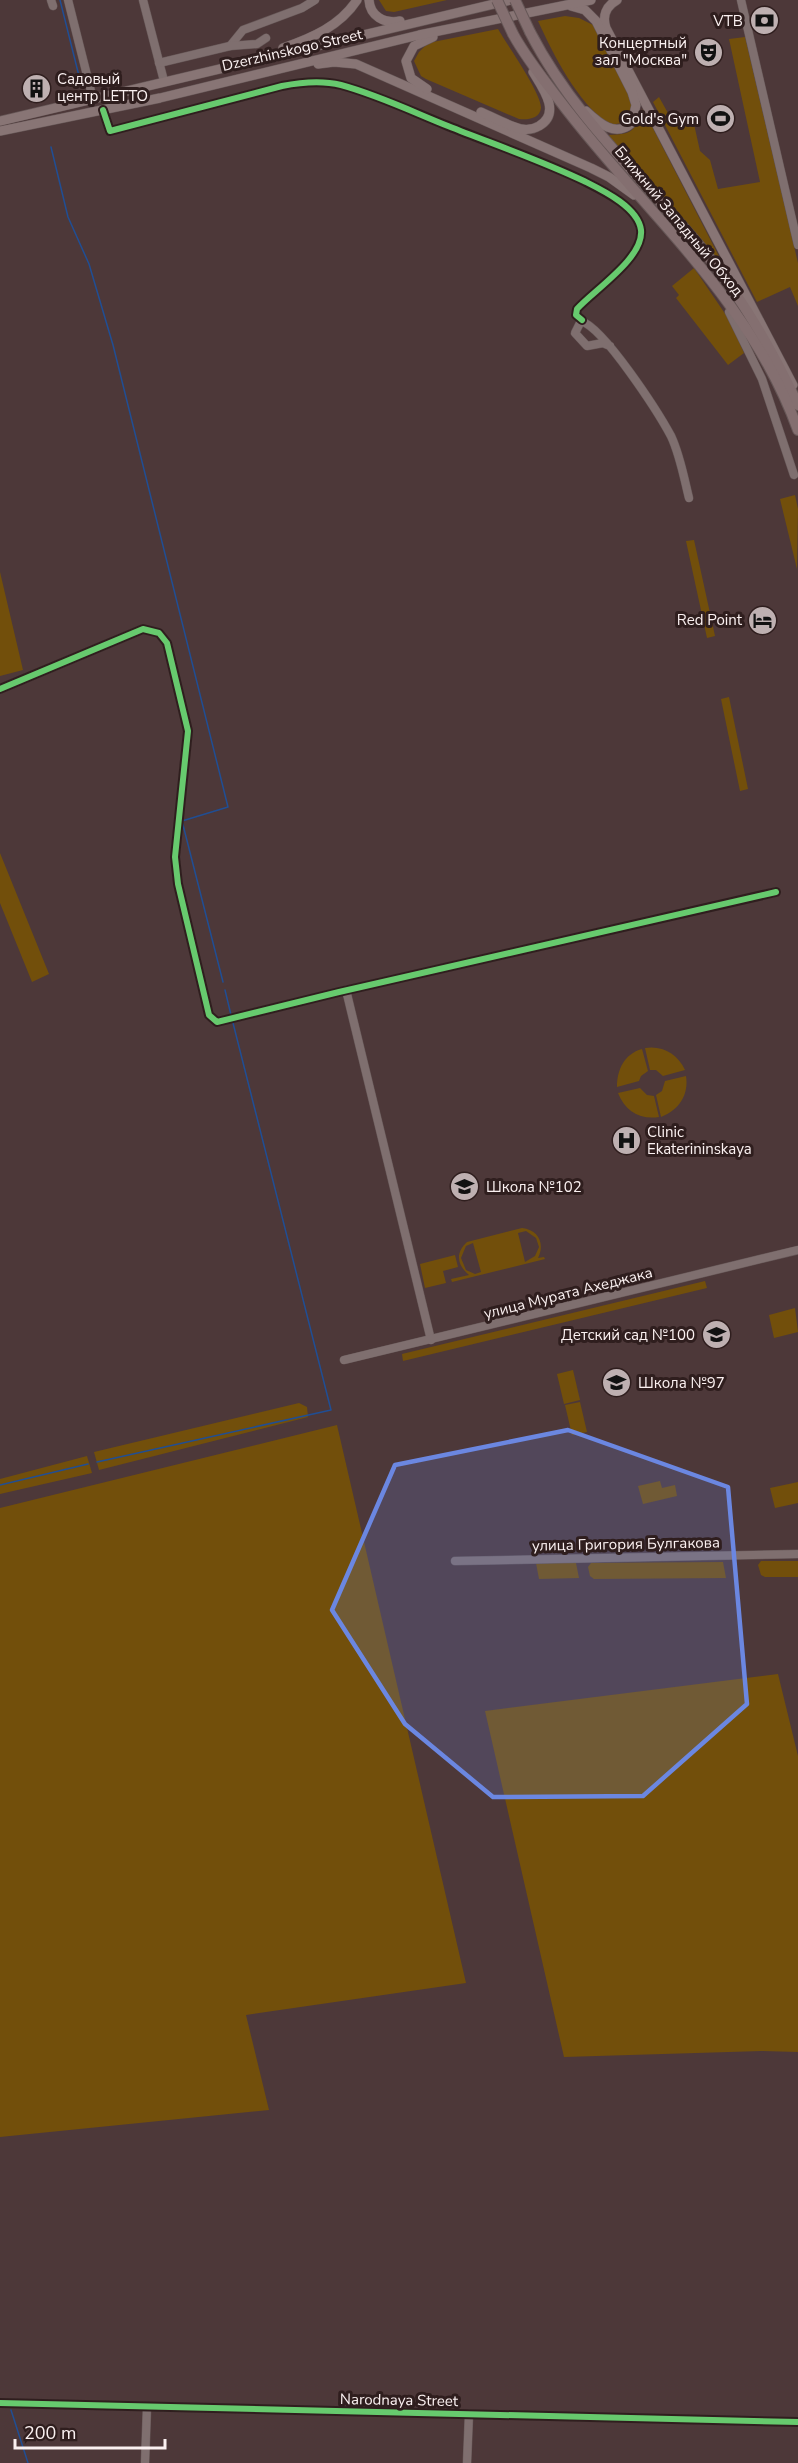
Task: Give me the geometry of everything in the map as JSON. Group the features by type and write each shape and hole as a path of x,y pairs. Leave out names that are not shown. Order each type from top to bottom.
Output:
{"highway":[{"name":"Ближний Западный Обход","path":"497,0 516,39 585,133 659,208 757,342 776,378 798,430"},
{"path":"513,0 563,87 586,120 659,208 704,251 745,306 781,368 798,405"}],"main road":[{"path":"230,66 293,45 326,30 345,16 357,0"},
{"path":"369,0 375,15 392,22 484,6"},
{"name":"Dzerzhinskogo Street","path":"0,121 513,0"},
{"name":"Dzerzhinskogo Street","path":"0,131 103,110 419,35 591,0"},
{"path":"617,0 606,10 604,18 606,28 780,356 798,398"},
{"path":"560,6 582,8 596,21 632,93 636,105 635,118 626,128 607,128 594,119 563,87"},
{"path":"471,26 426,39 417,44 406,58 409,76 423,88 519,128 531,129 546,120 550,107 549,100 516,39"},
{"path":"268,70 328,62 356,64 566,156 609,177 659,208"}],"street":[{"path":"68,0 93,99"},
{"path":"144,0 164,81"},
{"path":"230,46 243,30 302,8 315,0"},
{"path":"741,0 798,245"},
{"path":"159,63 230,46 257,44 266,38"},
{"path":"103,110 110,131 282,86 303,82 326,83 368,94 584,181 630,211 637,219 641,233 639,244 629,259 577,309 576,315 610,346 671,436 680,460 689,498"},
{"path":"706,272 748,346 762,379 794,475"},
{"path":"582,320 575,333 587,346 603,343 610,346"},
{"path":"0,689 143,629 159,633 167,643 188,731 175,857 178,884 208,1015 217,1022 346,990 776,892"},
{"path":"346,990 431,1340"},
{"name":"улица Мурата Ахеджака","path":"344,1360 798,1251"},
{"name":"улица Григория Булгакова","path":"455,1561 798,1554"},
{"name":"Narodnaya Street","path":"0,2403 798,2422"},
{"path":"146,2463 147,2407"},
{"path":"467,2463 468,2414"}],"highlighted area":[{"path":"568,1430 728,1487 747,1704 643,1796 493,1797 405,1724 332,1610 395,1465"}],"shaded area":[{"path":"379,0 447,0 394,12 386,11"},
{"path":"565,16 579,18 593,25 633,103 629,122 609,125 586,103 568,78 538,21"},
{"path":"498,29 540,101 540,112 533,118 519,119 426,79 421,76 414,61 428,43"},
{"path":"745,37 798,263 798,306 790,287 757,302 653,102 659,97 673,122 692,115 700,151 710,160 718,189 760,182 729,39"},
{"path":"643,109 725,268 612,141 609,135 623,134 635,127"},
{"path":"694,268 730,321 744,353 728,365 676,298 679,295 672,286"},
{"path":"795,495 798,509 797,569 780,499"},
{"path":"694,540 715,636 707,638 686,541"},
{"path":"0,572 23,670 0,676"},
{"path":"729,697 748,789 740,791 721,699"},
{"path":"0,853 49,974 32,982 0,903"},
{"path":"645,1048 663,1049 669,1052 678,1059 685,1070 663,1076 656,1070 650,1070"},
{"path":"642,1049 648,1071 641,1076 639,1081 617,1087 618,1075 623,1063 630,1055"},
{"path":"686,1076 686,1089 678,1106 661,1117 656,1095 662,1091 665,1081"},
{"path":"640,1088 647,1095 654,1096 659,1117 652,1118 634,1113 625,1105 618,1093"},
{"path":"522,1228 528,1229 539,1238 541,1248 538,1258 544,1257 545,1259 452,1282 451,1279 469,1275 459,1259 461,1250 467,1242","holes":["526,1231 536,1238 539,1247 535,1256 525,1262 518,1233","473,1243 481,1272 475,1274 466,1270 461,1258 466,1246"]},
{"path":"455,1255 458,1267 443,1271 446,1283 425,1288 420,1264"},
{"path":"705,1281 707,1288 403,1361 402,1354"},
{"path":"795,1308 798,1332 774,1338 769,1315"},
{"path":"573,1370 580,1400 564,1404 557,1374"},
{"path":"580,1402 587,1432 572,1435 565,1405"},
{"path":"299,1403 307,1407 308,1417 99,1470 94,1452"},
{"path":"337,1425 466,1983 246,2015 269,2110 0,2137 0,1508"},
{"path":"87,1456 92,1473 0,1494 0,1479"},
{"path":"660,1481 662,1488 675,1485 677,1496 643,1504 638,1486"},
{"path":"798,1482 798,1503 775,1508 770,1488"},
{"path":"761,1561 798,1561 798,1577 765,1577 761,1575 758,1565"},
{"path":"723,1562 726,1578 594,1579 590,1576 588,1567 591,1563"},
{"path":"536,1563 576,1563 579,1578 539,1579"},
{"path":"778,1674 798,1756 798,2052 564,2057 485,1711"}],"waterway":[{"path":"60,0 79,76"},
{"path":"51,147 68,217 89,264 113,345 228,807 182,821 223,982"},
{"path":"225,990 231,1015"},
{"path":"97,1462 331,1410 233,1023"},
{"path":"0,1485 88,1464"},
{"path":"11,2410 28,2463"}],"cycle path":[{"path":"103,110 110,131 282,86 312,82 334,83 382,99 567,173 618,200 633,214 641,230 640,241 627,262 577,309 576,315 582,320"},
{"path":"0,689 143,629 159,633 167,643 188,731 175,857 178,884 209,1015 217,1022 776,892"},
{"path":"0,2403 798,2422"}],"place":[{"name":"VTB","path":"764,21"},
{"name":"Концертный зал \"Москва\"","path":"708,52"},
{"name":"Садовый центр LETTO","path":"36,88"},
{"name":"Gold's Gym","path":"720,119"},
{"name":"Red Point","path":"763,620"},
{"name":"Clinic Ekaterininskaya","path":"626,1141"},
{"name":"Школа №102","path":"465,1187"},
{"name":"Детский сад №100","path":"716,1335"},
{"name":"Школа №97","path":"617,1383"}]}
